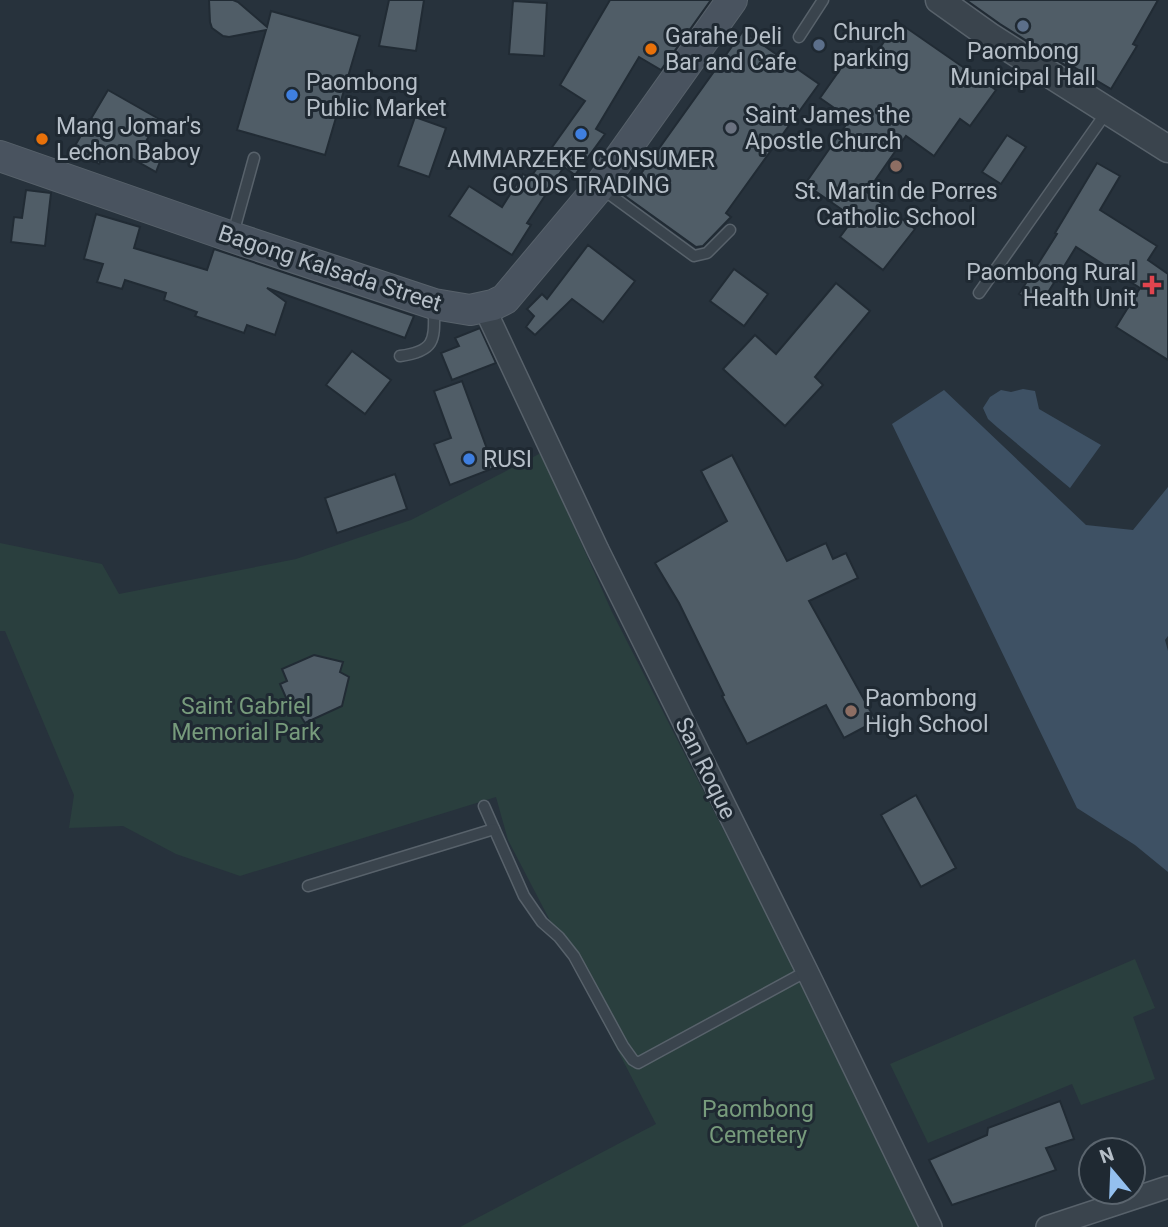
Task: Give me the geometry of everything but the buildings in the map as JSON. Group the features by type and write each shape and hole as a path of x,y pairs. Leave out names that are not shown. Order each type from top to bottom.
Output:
{"main road":[{"path":"484,307 505,299 598,187 732,0"},
{"name":"Bagong Kalsada Street","path":"0,156 434,304 470,310 484,307"}],"street":[{"path":"939,0 991,37 1168,149"},
{"name":"San Roque","path":"484,307 597,550 931,1227"},
{"path":"1047,1227 1168,1187"}],"lane":[{"path":"799,37 823,0"},
{"path":"979,293 1108,110"},
{"path":"232,237 254,158"},
{"path":"598,187 695,256 707,253 730,230"},
{"path":"400,356 415,354 432,342 434,304"},
{"path":"484,806 524,896 542,922 574,956 623,1046 638,1063 807,971"},
{"path":"308,886 494,829"}],"green space":[{"path":"541,453 612,612 925,1227 460,1227 656,1124 508,840 496,797 240,876 176,854 123,826 69,828 74,795 5,631 0,631 0,543 102,564 119,594 296,559 411,520"},
{"path":"1135,959 1155,1008 1133,1017 1155,1079 1081,1105 1072,1084 928,1143 890,1064"}],"water":[{"path":"1023,389 1035,391 1039,409 1101,445 1070,488 988,419 983,408 990,397 1001,390 1011,392"},
{"path":"944,390 1086,525 1133,530 1168,487 1168,636 1165,640 1168,651 1168,872 1135,845 1077,808 892,424"}],"place":[{"name":"Paombong Municipal Hall","path":"1023,26"},
{"name":"Church parking","path":"819,45"},
{"name":"Garahe Deli Bar and Cafe","path":"651,49"},
{"name":"Paombong Public Market","path":"292,95"},
{"name":"Saint James the Apostle Church","path":"731,128"},
{"name":"AMMARZEKE CONSUMER GOODS TRADING","path":"581,134"},
{"name":"Mang Jomar's Lechon Baboy","path":"42,139"},
{"name":"St. Martin de Porres Catholic School","path":"896,166"},
{"name":"Paombong Rural Health Unit","path":"1152,285"},
{"name":"RUSI","path":"469,459"},
{"name":"Paombong High School","path":"851,711"}],"park label":[{"name":"Saint Gabriel Memorial Park","path":"246,719"},
{"name":"Paombong Cemetery","path":"758,1122"}]}
